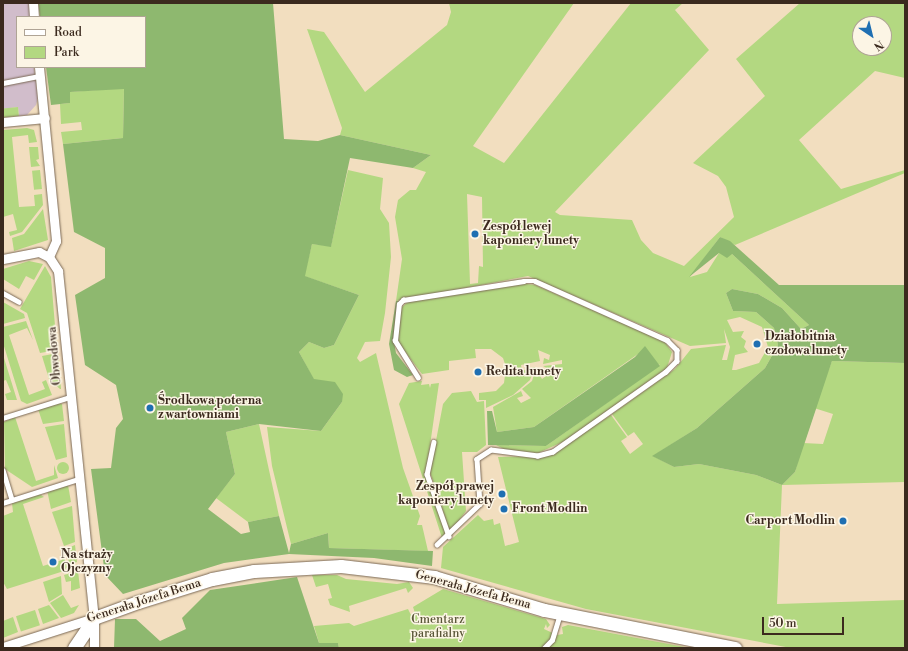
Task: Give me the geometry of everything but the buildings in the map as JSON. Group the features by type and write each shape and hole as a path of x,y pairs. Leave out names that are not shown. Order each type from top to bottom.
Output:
{"street":[{"path":"33,3 34,16"},
{"path":"3,259 29,252 49,257 56,241 40,72"},
{"path":"3,122 44,118"},
{"name":"Obwodowa","path":"49,257 60,280 78,479 94,618 94,648"},
{"name":"Generała Józefa Bema","path":"3,647 212,579 318,566 380,568 434,577 560,613 736,648"},
{"path":"74,648 94,618"}],"lane":[{"path":"3,83 40,72"},
{"path":"418,378 395,341 399,304 403,300 524,281 535,281 667,340 678,350 677,361 666,372 552,452 538,456 491,450 477,459 480,504 449,536 437,545"},
{"path":"3,293 19,302"},
{"path":"3,418 70,397"},
{"path":"434,442 427,474 449,536"},
{"path":"3,470 12,500"},
{"path":"3,503 78,479"},
{"path":"544,648 552,640 560,613"}],"shaded area":[{"path":"3,3 29,3 30,16 16,16 16,68 34,68 38,98 36,105 27,115 19,116 18,107 3,109"}],"green space":[{"path":"38,3 273,3 284,139 318,141 340,135 431,155 413,168 350,158 331,247 312,244 305,276 359,295 334,345 324,348 309,342 299,352 314,379 335,382 343,394 342,402 321,431 259,424 226,432 235,474 208,509 241,534 250,532 248,522 279,516 289,553 291,544 328,533 329,548 433,551 432,566 374,558 289,554 224,563 123,594 105,575 91,469 111,468 116,428 123,419 116,385 85,365 75,295 105,278 105,248 74,232 63,144 123,138 124,89 70,92 70,103 51,105 46,68 146,68 146,16 40,16"},
{"path":"449,3 574,3 473,146 504,163 631,3 683,3 675,10 709,50 555,212 560,215 632,220 641,240 653,253 684,266 734,217 726,187 718,176 693,163 765,96 736,59 800,3 905,3 905,78 875,71 799,140 841,189 905,170 905,173 735,245 720,237 690,277 707,272 719,253 732,254 809,325 801,329 782,308 758,294 732,289 726,293 733,311 756,312 774,328 778,345 765,368 697,428 653,456 674,467 699,464 756,475 782,485 777,604 905,600 905,648 791,648 586,609 441,568 443,547 478,515 484,521 493,519 494,525 500,523 505,546 519,542 498,457 548,456 611,415 627,437 621,441 630,454 643,444 634,432 628,436 612,414 675,369 691,349 726,345 722,360 727,360 730,347 724,329 726,343 690,346 528,276 396,301 402,259 395,217 398,200 410,190 416,190 426,172 413,168 431,155 340,135 342,128 307,29 324,32 365,92 447,25 451,12","holes":["467,194 482,197 483,267 479,266 478,283 470,284","740,317 762,327 768,347 759,363 732,370 735,355 748,352 744,347 746,341 741,337 744,331 733,332 727,320"]},
{"path":"124,88 123,138 63,144 61,132 82,130 81,122 61,124 60,104 70,103 70,92"},
{"path":"18,107 19,116 4,118 3,109"},
{"path":"27,128 34,130 37,142 29,143 28,135 12,137 19,207 35,206 34,195 42,194 43,205 22,232 10,236 9,232 17,230 13,214 3,217 3,130"},
{"path":"29,147 38,147 39,159 36,160 40,166 31,167"},
{"path":"40,170 42,189 34,190 32,171"},
{"path":"348,170 383,178 380,209 389,223 391,257 385,313 380,341 365,342 357,358 360,362 376,353 403,468 420,516 417,525 422,525 428,551 329,548 328,533 291,544 272,466 267,427 321,431 342,402 314,380 299,352 309,342 324,348 334,345 359,295 304,276 312,244 331,246"},
{"path":"43,209 48,240 14,251 12,238 24,234"},
{"path":"720,237 730,241 779,285 905,285 905,363 832,361 795,472 782,485 756,475 699,464 674,467 652,456 697,428 765,368 778,345 774,328 756,312 733,311 726,293 732,289 758,294 782,308 801,329 809,325 732,254 727,258 719,253 689,277"},
{"path":"29,261 43,264 34,280 26,276 19,289 3,279 3,269"},
{"path":"45,266 51,277 57,350 40,353 27,313 20,309"},
{"path":"519,283 535,285 664,341 672,352 667,368 567,440 538,453 508,451 496,445 546,446 660,365 638,354 534,427 497,432 493,407 521,391 523,396 517,398 521,403 531,398 522,389 532,381 536,368 543,371 539,374 542,379 553,371 543,366 562,364 562,360 543,364 544,358 549,360 550,355 538,350 540,361 521,365 522,371 535,367 530,380 513,395 486,408 486,400 479,400 479,393 496,391 504,383 506,367 503,358 491,349 475,349 476,358 449,361 449,370 422,374 397,341 400,309 409,301"},
{"path":"396,301 399,301 394,342 396,353 413,375 407,377 394,370 389,344"},
{"path":"3,302 24,314 25,318 3,324"},
{"path":"26,321 33,340 27,328 9,335 29,395 45,389 42,382 46,380 52,395 27,404 21,401 3,343 3,327"},
{"path":"645,346 660,366 546,446 488,445 487,411 492,411 497,432 534,427 635,357"},
{"path":"58,353 61,389 49,379 42,356"},
{"path":"4,358 17,400 7,400 5,394 11,392 6,380 3,381"},
{"path":"832,361 905,363 905,482 782,485 795,472 803,443 823,444 833,414 814,408"},
{"path":"422,381 421,385 429,384 430,388 431,384 439,383 426,473 446,532 442,538 399,404 409,383"},
{"path":"471,391 477,402 484,401 486,445 477,452 462,452 466,511 450,532 430,472 443,404 452,393"},
{"path":"55,403 62,404 64,421 43,424 38,409"},
{"path":"15,417 36,481 54,475 54,465 58,478 32,487 5,469 4,422"},
{"path":"64,424 67,457 56,460 45,427"},
{"path":"259,424 279,516 248,522 216,498 235,474 226,432"},
{"path":"61,462 65,462 69,468 65,474 61,474 57,470 57,466"},
{"path":"68,485 71,502 51,509 47,490"},
{"path":"38,493 44,497 23,504 43,566 62,560 62,550 67,567 64,571 7,589 3,582 3,516 13,512 12,503"},
{"path":"72,506 75,542 64,546 52,512"},
{"path":"75,545 77,562 70,565 65,549"},
{"path":"78,571 80,588 71,591 71,581 66,582 64,575"},
{"path":"312,575 337,575 346,579 397,584 409,582 413,588 408,593 406,588 349,606 350,612 330,605 328,599 332,598 328,584 316,587"},
{"path":"61,576 62,594 49,602 43,582"},
{"path":"297,577 319,643 338,643 339,648 114,648 115,619 136,619 160,641 186,629 182,618 210,590"},
{"name":"Cmentarz parafialny","path":"443,589 546,619 550,625 547,628 546,624 544,629 557,635 563,634 562,627 568,625 690,648 339,648 338,643 319,643 314,626 349,623 354,626 408,609 411,615 415,613 413,607"},
{"path":"63,595 71,608 79,605 74,613 61,618 50,603"},
{"path":"49,605 59,618 43,624 38,609"},
{"path":"35,610 40,625 21,631 16,616"},
{"path":"13,617 18,632 3,638 3,621"}],"place":[{"name":"Zespół lewej kaponiery lunety","path":"475,234"},
{"name":"Działobitnia czołowa lunety","path":"757,344"},
{"name":"Redita lunety","path":"478,372"},
{"name":"Środkowa poterna z wartowniami","path":"150,408"},
{"name":"Zespół prawej kaponiery lunety","path":"502,494"},
{"name":"Front Modlin","path":"504,509"},
{"name":"Carport Modlin","path":"843,521"},
{"name":"Na straży Ojczyzny","path":"53,562"}]}
